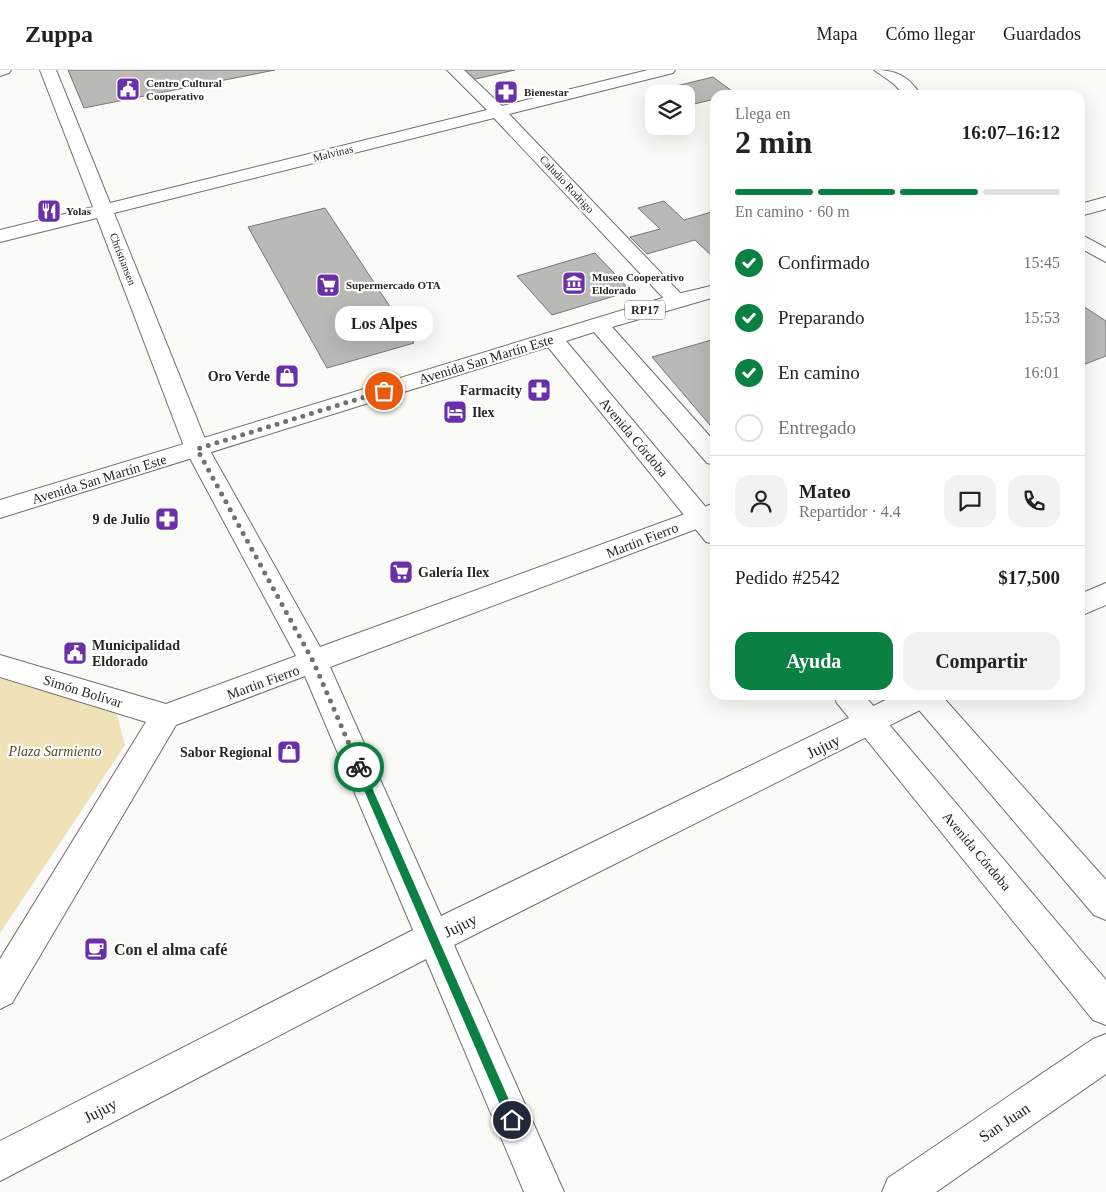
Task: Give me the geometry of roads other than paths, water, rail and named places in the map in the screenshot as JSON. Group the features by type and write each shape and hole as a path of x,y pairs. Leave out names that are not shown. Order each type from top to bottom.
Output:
{"street":[{"name":"Christiansen","path":"48,70 197,449 314,663 544,1192"},
{"name":"Caludio Rodrigo","path":"455,70 497,111 676,300"},
{"name":"Malvinas","path":"0,236 104,212 497,111 667,70"},
{"path":"882,70 900,80 909,90"},
{"path":"1085,209 1106,203"},
{"path":"1085,243 1106,256"},
{"name":"Avenida San Martín Este","path":"0,509 676,300 710,292"},
{"path":"599,325 710,451"},
{"name":"Avenida Córdoba","path":"553,339 710,522"},
{"name":"Martin Fierro","path":"166,716 710,522"},
{"path":"1085,603 1106,592"},
{"name":"Simón Bolívar","path":"0,666 166,716"},
{"name":"Avenida Córdoba","path":"851,700 1106,1007"},
{"name":"Jujuy","path":"0,1162 432,938 914,700"},
{"path":"928,700 1106,904"},
{"path":"0,991 166,716"},
{"name":"San Juan","path":"902,1192 1106,1052"}],"place":[{"name":"Centro Cultural Cooperativo","path":"128,89"},
{"name":"Bienestar","path":"506,92"},
{"name":"Yolas","path":"49,211"},
{"name":"Museo Cooperativo Eldorado","path":"574,283"},
{"name":"Supermercado OTA","path":"328,285"},
{"name":"Oro Verde","path":"287,376"},
{"name":"Farmacity","path":"539,390"},
{"name":"Los Alpes","path":"384,391"},
{"name":"Ilex","path":"455,412"},
{"name":"9 de Julio","path":"167,519"},
{"name":"Galería Ilex","path":"401,572"},
{"name":"Municipalidad Eldorado","path":"75,653"},
{"name":"Sabor Regional","path":"289,752"},
{"name":"Con el alma café","path":"96,949"}],"park label":[{"name":"Plaza Sarmiento","path":"55,751"}]}
